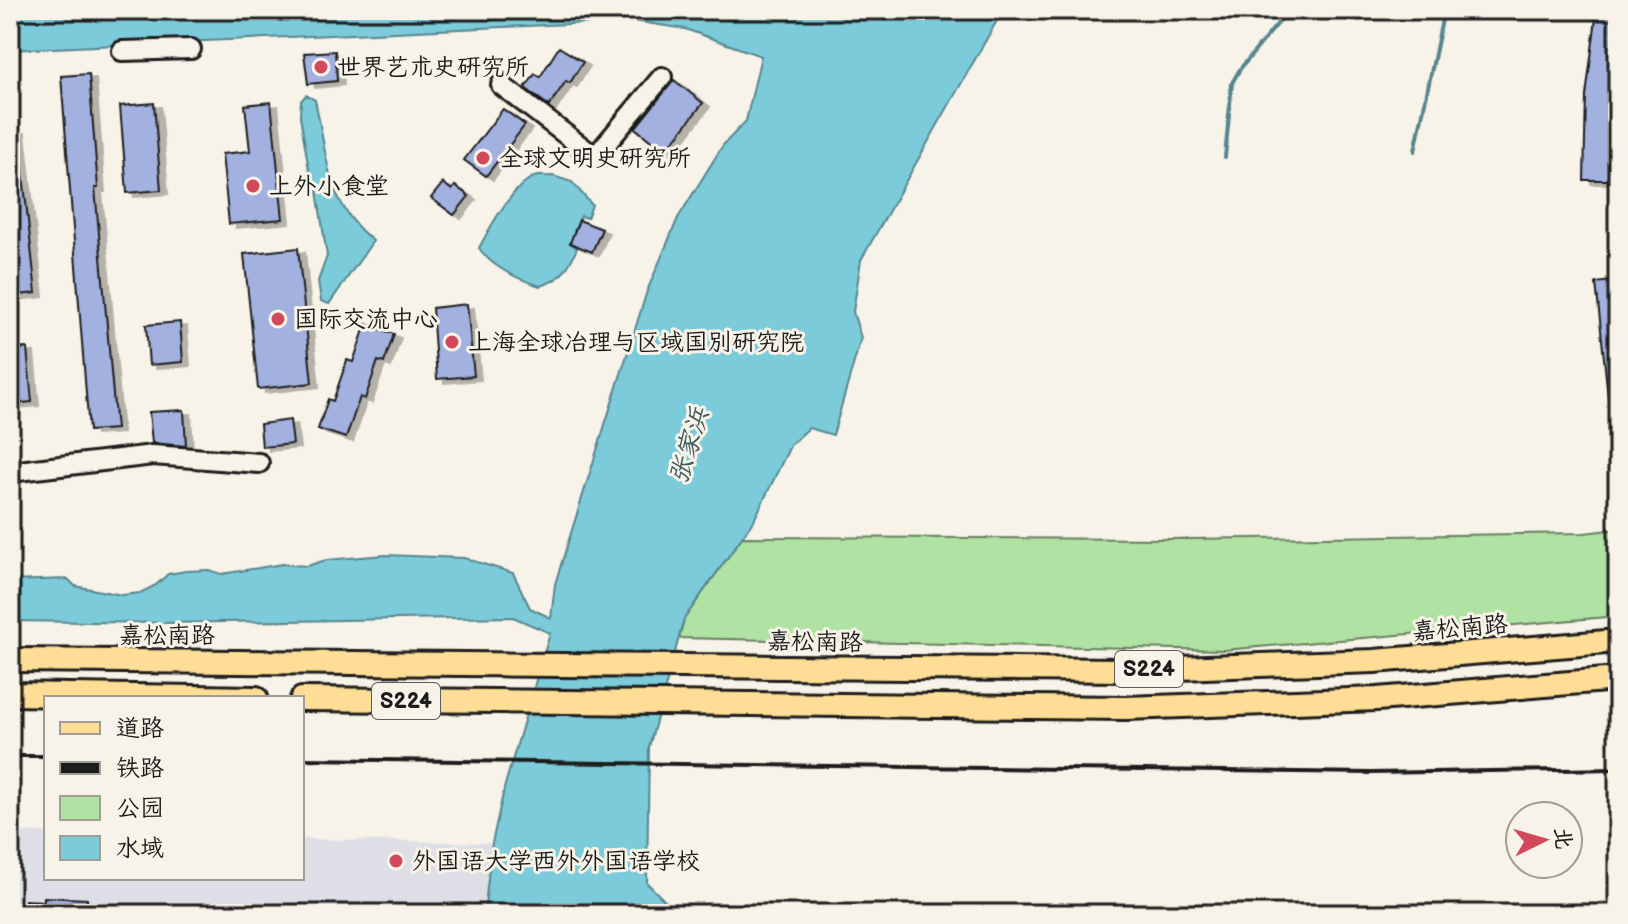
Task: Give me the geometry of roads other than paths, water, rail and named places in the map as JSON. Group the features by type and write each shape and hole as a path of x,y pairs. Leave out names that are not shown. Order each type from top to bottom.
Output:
{"main road":[{"name":"嘉松南路","path":"10,660 999,671 1374,661 1618,641"},
{"name":"S224","path":"304,699 1126,708 1377,699 1618,679"},
{"path":"10,694 133,696"}],"street":[{"path":"122,51 191,49"},
{"path":"501,85 595,157 662,77"},
{"path":"10,472 153,455 259,463"}],"water":[{"name":"张家浜","path":"10,10 1003,10 861,260 853,312 861,338 833,435 809,428 791,444 754,520 684,619 649,747 647,883 669,905 667,914 484,914 492,843 505,785 550,633 513,617 166,623 10,621 10,581 68,579 75,586 122,595 140,593 168,574 186,571 209,570 222,574 282,564 307,566 326,560 385,555 464,558 513,573 530,608 551,618 555,584 647,291 678,218 723,145 746,121 761,56 685,29 634,21 10,50"},
{"path":"306,95 315,100 326,159 337,194 357,226 373,241 329,304 321,301 318,281 327,256 316,184 309,170 300,116 301,101"},
{"path":"553,176 572,182 592,205 587,218 581,216 570,243 577,248 567,267 559,277 540,286 498,267 479,248 502,208 518,189 534,177"}],"waterway":[{"path":"1225,157 1232,83 1289,10"},
{"path":"1415,151 1444,10"}],"railway":[{"path":"10,756 44,756"},
{"path":"304,759 1371,773 1618,769"}],"place":[{"name":"世界艺术史研究所","path":"321,67"},
{"name":"全球文明史研究所","path":"483,158"},
{"name":"上外小食堂","path":"253,186"},
{"name":"国际交流中心","path":"278,319"},
{"name":"上海全球冶理与区域国别研究院","path":"452,342"},
{"name":"外国语大学西外外国语学校","path":"396,861"}]}
